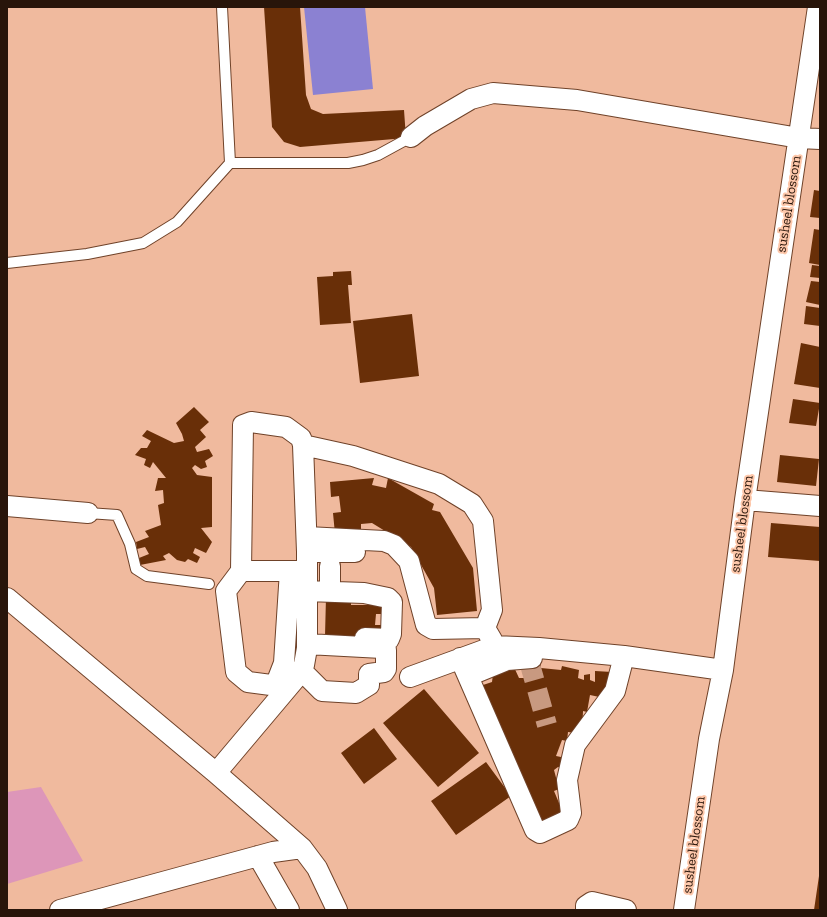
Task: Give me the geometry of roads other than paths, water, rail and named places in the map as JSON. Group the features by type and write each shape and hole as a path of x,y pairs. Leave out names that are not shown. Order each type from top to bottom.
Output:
{"street":[{"name":"susheel blossom","path":"684,910 709,739 723,670 745,500 818,7"},
{"path":"411,137 425,126 470,98 493,93 577,100 799,138 820,139"},
{"path":"216,773 301,670 304,665 307,640 304,568 303,445 301,438 286,427 251,422 243,426 241,570 226,591 236,672 248,682 271,685 276,681 284,663 304,568"},
{"path":"303,445 353,456 440,484 472,504 483,521 492,610 485,628"},
{"path":"745,500 820,506"},
{"path":"7,506 88,513"},
{"path":"241,570 304,568 400,551 410,561 426,626 433,629 485,628"},
{"path":"330,566 330,588"},
{"path":"304,568 330,588 401,591"},
{"path":"304,568 364,593 388,598 392,602 391,634 388,639 307,640"},
{"path":"7,598 216,773 302,848 317,868 337,910"},
{"path":"485,628 496,646"},
{"path":"301,670 322,691 356,693 369,685 369,674 384,672 386,669 386,650 382,648 307,640"},
{"path":"410,676 496,646 539,648 622,664"},
{"path":"460,658 535,830 540,833 568,820 571,814 567,780 575,745 615,691 622,664"},
{"path":"468,676 507,660 543,658 723,670"},
{"path":"60,910 273,852 302,848"},
{"path":"258,856 289,910"},
{"path":"586,910 586,906 592,902 626,910"}],"lane":[{"path":"7,263 87,254 143,243 177,222 230,163 222,7"},
{"path":"230,163 348,163 378,155 411,137"},
{"path":"88,513 117,515 130,544 136,569 147,576 209,584"}],"tunnel":[{"path":"529,661 547,725"}]}
